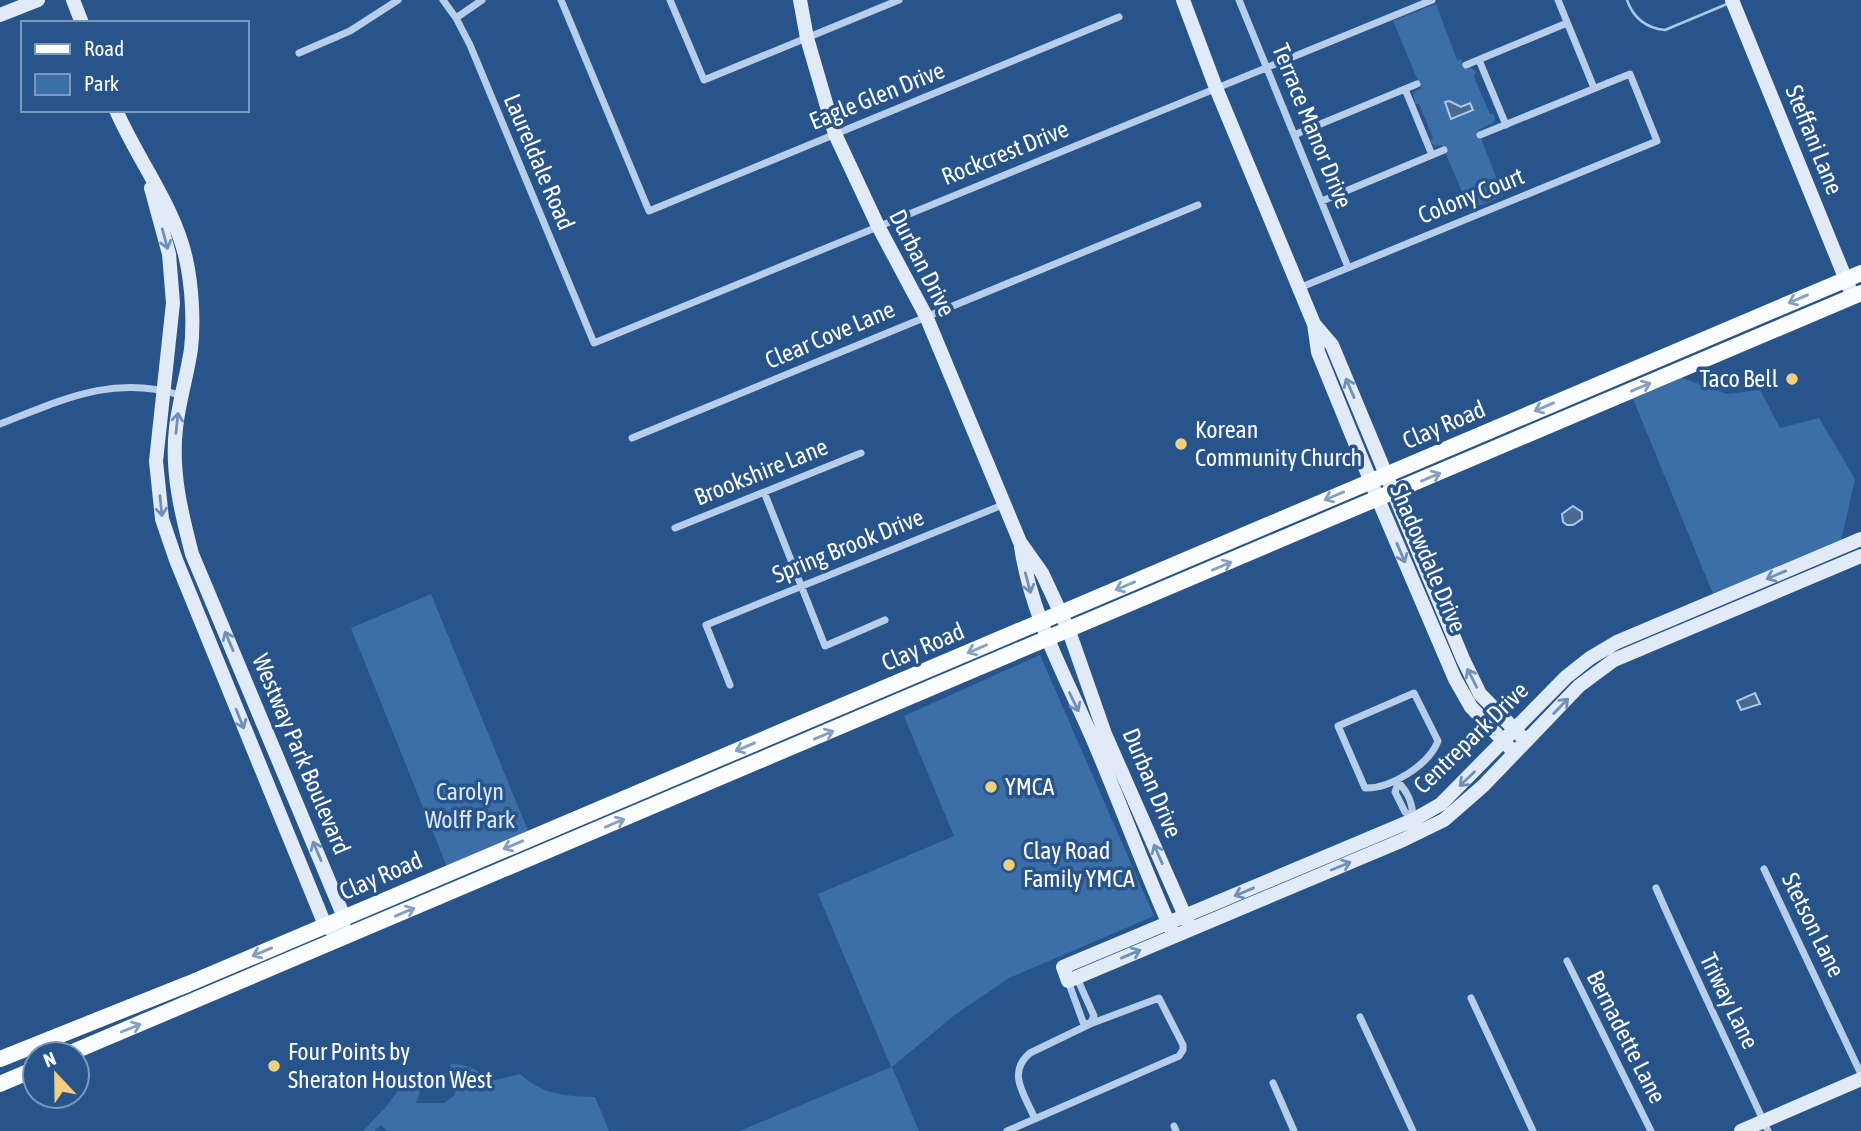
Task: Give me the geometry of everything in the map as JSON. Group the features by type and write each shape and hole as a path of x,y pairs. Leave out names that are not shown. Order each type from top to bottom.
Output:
{"main road":[{"name":"Clay Road","path":"0,1059 188,984 1853,276"},
{"name":"Clay Road","path":"91,1045 1857,295"},
{"path":"1704,339 1713,356"},
{"path":"1567,397 1576,415"},
{"path":"1174,565 1180,583"},
{"path":"910,677 917,695"},
{"path":"777,733 785,751"},
{"path":"653,786 662,804"},
{"path":"542,833 550,851"},
{"path":"188,984 195,1002"},
{"path":"63,1035 65,1040"},
{"path":"0,1084 21,1075"}],"street":[{"path":"0,15 38,0"},
{"path":"73,0 81,21"},
{"path":"299,53 351,31 398,0"},
{"name":"Laureldale Road","path":"443,0 470,45 594,343"},
{"path":"456,18 482,0"},
{"name":"Eagle Glen Drive","path":"561,0 649,211 1119,17"},
{"path":"670,0 704,80 899,0"},
{"name":"Durban Drive","path":"800,0 807,38 835,134 877,226 926,316 1020,542 1026,578 1040,623 1093,739 1171,930"},
{"name":"Shadowdale Drive","path":"1183,0 1216,88 1314,324 1318,352 1455,679 1471,707 1515,753"},
{"name":"Terrace Manor Drive","path":"1240,0 1348,267"},
{"name":"Rockcrest Drive","path":"594,343 1432,0"},
{"path":"1480,135 1594,88 1558,0"},
{"name":"Steffani Lane","path":"1734,4 1853,276 1857,295"},
{"path":"1466,65 1567,23"},
{"path":"1479,60 1506,125"},
{"name":"Colony Court","path":"1299,288 1657,141 1630,74 1594,88"},
{"path":"1294,135 1417,84"},
{"path":"1405,89 1432,155"},
{"name":"Westway Park Boulevard","path":"117,112 147,173 170,209 186,260 191,306 191,349 180,395 174,466 181,513 192,554 344,917 342,938"},
{"path":"1322,201 1444,150"},
{"name":"Westway Park Boulevard","path":"147,173 169,254 173,303 156,461 162,519 176,560 325,925"},
{"name":"Clear Cove Lane","path":"632,438 1198,205"},
{"name":"Shadowdale Drive","path":"1314,324 1332,345 1480,694 1528,740"},
{"path":"0,424 89,391 113,388 164,390 180,395"},
{"name":"Brookshire Lane","path":"674,528 861,453"},
{"path":"764,492 825,646 885,620"},
{"name":"Spring Brook Drive","path":"730,685 706,625 1005,504"},
{"name":"Centrepark Drive","path":"1415,823 1444,820 1483,786 1579,686 1617,642 1861,539"},
{"name":"Durban Drive","path":"1020,542 1042,573 1069,631 1105,734 1188,922"},
{"name":"Centrepark Drive","path":"1069,976 1415,823 1441,804 1566,677 1603,659 1614,660 1861,556"},
{"path":"1805,563 1811,577"},
{"path":"1699,607 1706,621"},
{"path":"1435,633 1450,627"},
{"path":"1397,783 1435,750 1438,741 1415,693 1338,726 1365,788 1397,783 1405,787 1414,810 1415,823"},
{"name":"Stetson Lane","path":"1765,869 1861,1077"},
{"name":"Triway Lane","path":"1656,888 1696,980 1726,1036 1766,1126"},
{"path":"325,925 342,938"},
{"name":"Bernadette Lane","path":"1567,961 1651,1131"},
{"path":"1069,976 1094,1016 1090,1024"},
{"path":"1069,976 1083,1022 1090,1024"},
{"path":"1007,1131 1035,1119 1179,1056 1183,1050 1170,1016 1159,998 1090,1024 1022,1060 1017,1069 1017,1077 1035,1119"},
{"path":"1471,998 1533,1131"},
{"path":"1077,1005 1087,1001"},
{"path":"1360,1017 1413,1131"},
{"path":"1741,1131 1766,1126 1861,1077"},
{"path":"1273,1083 1294,1131"}],"green space":[{"path":"1436,4 1457,60 1461,59 1466,69 1476,71 1474,77 1490,114 1495,118 1493,123 1478,130 1503,196 1470,210 1442,145 1431,143 1433,138 1419,104 1415,104 1413,93 1421,88 1393,21"},
{"path":"1682,378 1727,394 1760,390 1780,428 1819,418 1855,479 1841,540 1713,594 1633,399"},
{"name":"Carolyn Wolff Park","path":"431,594 531,838 449,872 351,628"},
{"name":"Clay Road Family YMCA","path":"1040,655 1154,916 1009,978 956,1014 892,1067 919,1131 740,1131 891,1067 818,894 954,836 904,716"},
{"path":"450,1064 472,1068 491,1081 520,1074 537,1086 555,1093 595,1097 609,1131 387,1131 381,1125 374,1131 363,1131 403,1084 422,1087 416,1103 444,1103 455,1095"}],"shaded area":[{"path":"1449,101 1461,107 1470,103 1473,110 1451,119 1445,102"},
{"path":"1573,506 1582,512 1582,519 1573,525 1567,525 1563,522 1562,514"},
{"path":"1755,693 1760,704 1741,710 1737,701"}],"waterway":[{"path":"1627,0 1641,21 1665,30 1727,4"}],"place":[{"name":"Taco Bell","path":"1792,379"},
{"name":"Korean Community Church","path":"1181,444"},
{"name":"YMCA","path":"991,787"},
{"name":"Clay Road Family YMCA","path":"1009,865"},
{"name":"Four Points by Sheraton Houston West","path":"274,1066"}]}
